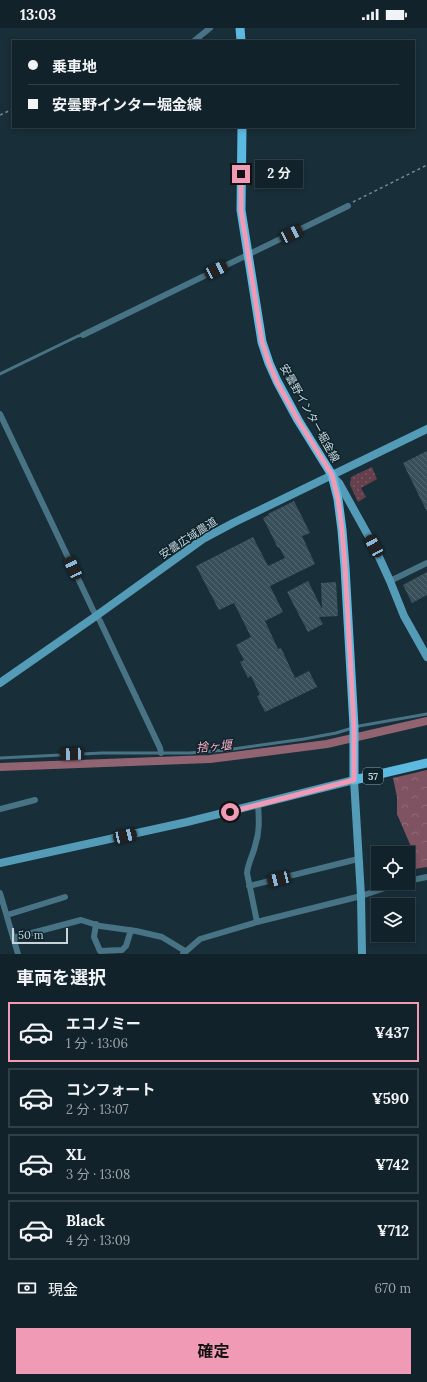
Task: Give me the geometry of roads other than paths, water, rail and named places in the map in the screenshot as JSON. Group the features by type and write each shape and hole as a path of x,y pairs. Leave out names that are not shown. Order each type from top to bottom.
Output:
{"main road":[{"path":"240,28 241,40"},
{"name":"安曇野インター堀金線","path":"242,128 241,210 262,342 277,382 298,420 332,475 338,499 342,530 354,729 354,780"},
{"name":"57","path":"354,780 427,763"}],"street":[{"path":"195,40 210,28"},
{"path":"83,335 348,206"},
{"path":"0,414 96,616 100,621 161,753"},
{"name":"安曇広域農道","path":"0,683 203,539 232,523 427,429"},
{"path":"332,475 339,483 374,546 404,616 427,657"},
{"path":"390,581 427,563"},
{"path":"0,863 187,822 354,780 361,896 362,954"},
{"path":"0,809 35,800"},
{"path":"257,922 247,873 260,828 258,804"},
{"path":"249,886 358,859"},
{"path":"415,880 427,877"},
{"path":"14,938 81,920 162,938 184,953 200,939 257,922 361,896 379,890"},
{"path":"0,893 18,954"},
{"path":"6,915 65,897"},
{"path":"96,924 94,937 100,951 122,950 126,946 131,930"}],"lane":[{"path":"0,374 78,336 83,335"},
{"path":"0,758 102,753 189,753 226,750 304,739 427,714"}],"waterway":[{"name":"捨ヶ堰","path":"0,767 210,759 327,744 427,721"}]}
